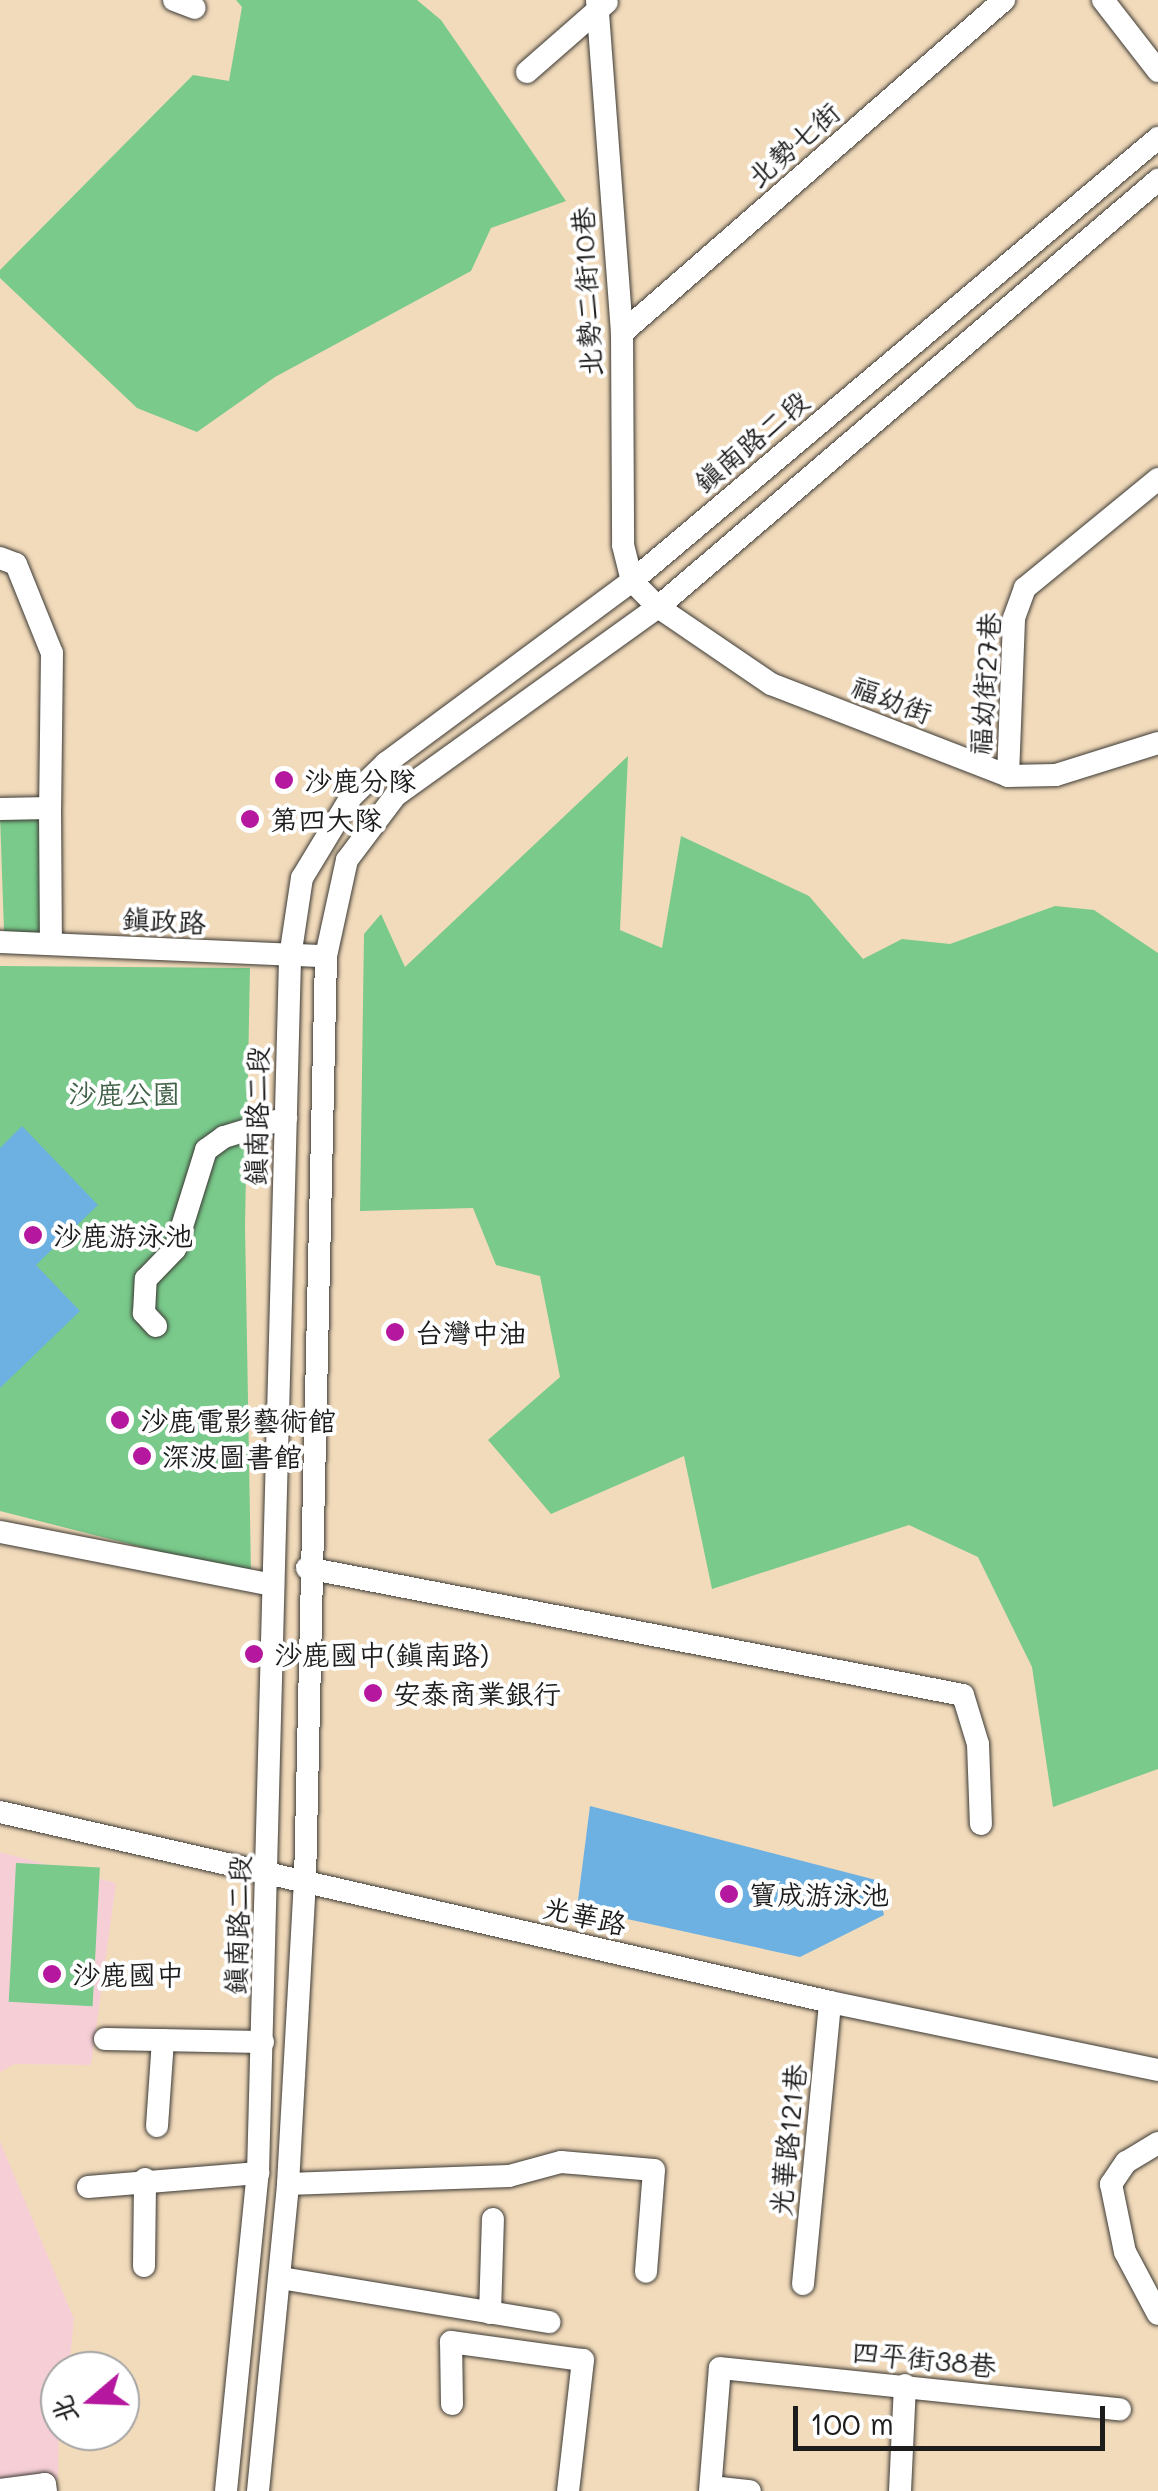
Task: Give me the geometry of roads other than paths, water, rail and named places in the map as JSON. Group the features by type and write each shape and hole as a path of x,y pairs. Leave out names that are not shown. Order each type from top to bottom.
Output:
{"street":[{"name":"北勢七街","path":"622,332 1004,0"},
{"path":"1103,0 1158,71"},
{"name":"北勢二街10巷","path":"602,3 622,332 622,546 632,580"},
{"path":"527,72 602,3"},
{"name":"鎮南路二段","path":"226,2491 258,2172 270,1874 273,1585 290,957 302,878 351,797 386,762 632,580 1158,138"},
{"path":"258,2491 288,2184 304,1882 307,1568 326,956 347,860 395,796 658,607 1158,180"},
{"name":"福幼街27巷","path":"1008,776 1014,618 1025,588 1158,479"},
{"path":"0,558 16,564 52,652 51,944"},
{"name":"福幼街","path":"632,580 658,607 772,684 1008,776 1056,775 1158,743"},
{"path":"0,809 50,808"},
{"name":"鎮政路","path":"0,942 326,956"},
{"path":"156,1326 144,1313 146,1279 174,1249 206,1150 224,1137 286,1118"},
{"path":"0,1532 273,1585"},
{"path":"307,1568 964,1695 978,1744 981,1824"},
{"name":"光華路","path":"0,1812 830,2002 1158,2070"},
{"name":"光華路121巷","path":"803,2284 830,2002"},
{"path":"105,2039 263,2042"},
{"path":"157,2126 163,2040"},
{"path":"1158,2143 1126,2162 1111,2184 1125,2252 1158,2314"},
{"path":"288,2184 509,2176 561,2162 654,2170 646,2272"},
{"path":"88,2188 144,2179 258,2172"},
{"path":"144,2179 144,2266"},
{"path":"490,2313 493,2218"},
{"path":"280,2278 549,2322"},
{"path":"452,2404 452,2342 582,2360 568,2491"},
{"name":"四平街38巷","path":"710,2489 720,2368 1120,2410"},
{"path":"900,2491 905,2385"},
{"path":"0,2490 45,2484 46,2491"},
{"path":"710,2489 750,2491"}],"water":[{"name":"沙鹿游泳池","path":"22,1126 98,1205 36,1265 80,1311 0,1388 0,1148"},
{"name":"寶成游泳池","path":"590,1806 876,1880 884,1915 800,1957 577,1908"}],"place":[{"name":"沙鹿分隊","path":"284,780"},
{"name":"第四大隊","path":"250,819"},
{"name":"沙鹿游泳池","path":"33,1235"},
{"name":"台灣中油","path":"395,1332"},
{"name":"沙鹿電影藝術館","path":"120,1420"},
{"name":"深波圖書館","path":"142,1456"},
{"name":"沙鹿國中(鎮南路)","path":"254,1654"},
{"name":"安泰商業銀行","path":"373,1693"},
{"name":"寶成游泳池","path":"729,1894"},
{"name":"沙鹿國中","path":"52,1974"}],"park label":[{"name":"沙鹿公園","path":"124,1093"}]}
